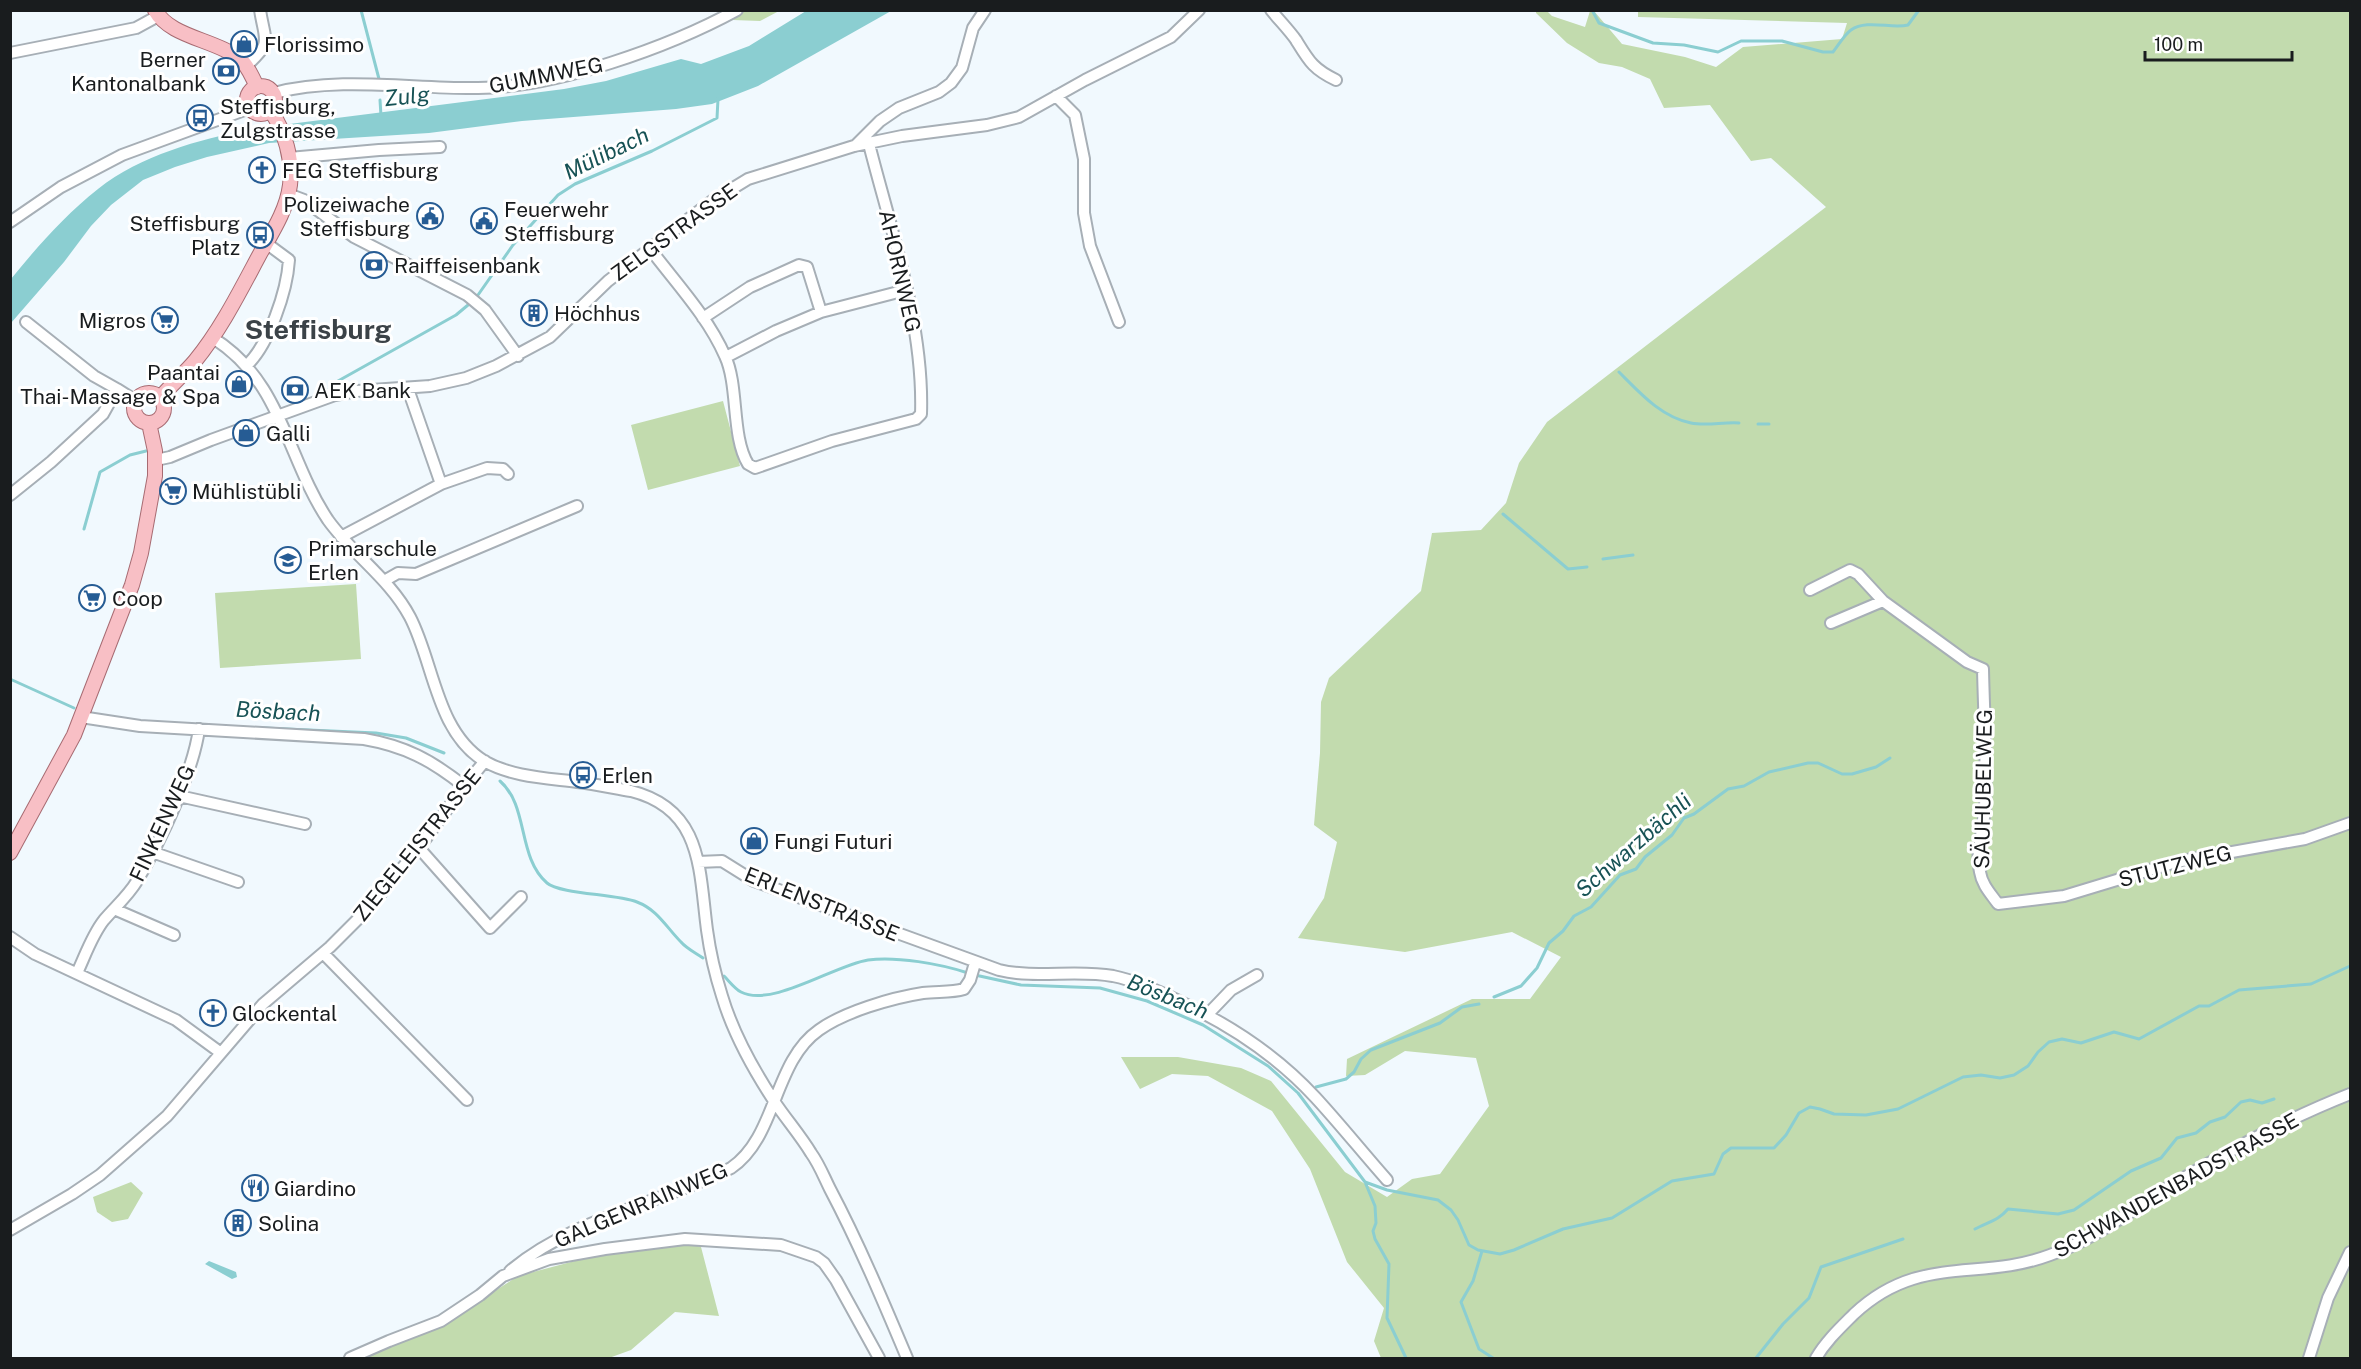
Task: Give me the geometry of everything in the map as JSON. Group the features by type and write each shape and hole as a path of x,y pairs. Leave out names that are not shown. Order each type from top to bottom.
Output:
{"main road":[{"path":"157,13 177,29 226,50 246,66 257,87"},
{"path":"257,87 268,88 274,93 276,100 271,111 261,114 250,108 248,97 257,87"},
{"path":"160,398 213,338 266,243 288,194 289,155 279,123 271,111"},
{"path":"147,393 160,398 164,405 162,414 157,420 149,423 136,416 134,408 136,400 147,393"},
{"path":"10,853 74,735 127,601 152,499 156,460 149,423"}],"street":[{"path":"246,66 259,54 266,42 266,30 260,10"},
{"name":"GUMMWEG","path":"274,93 315,86 480,88 522,84 622,59 714,23 737,10"},
{"path":"854,146 880,121 899,108 939,92 951,83 962,68 973,27 985,10"},
{"name":"ZELGSTRASSE","path":"156,460 170,457 342,393 408,389 466,378 518,356 550,337 608,281 712,201 748,179 854,146 902,136 987,125 1019,117 1171,37 1199,10"},
{"path":"1271,10 1295,39 1308,61 1325,75 1336,80"},
{"path":"10,53 136,28 157,13"},
{"path":"1056,96 1075,116 1084,159 1084,213 1090,246 1119,322"},
{"path":"10,222 68,183 122,155 250,108"},
{"name":"AHORNWEG","path":"726,357 742,447 748,464 755,468 832,441 916,419 921,414 922,399 915,336 906,290 869,144"},
{"path":"289,155 440,147"},
{"path":"288,194 304,200 354,237 467,295 485,310 518,356"},
{"path":"246,366 256,358 288,278 290,260 266,243"},
{"path":"651,250 703,318 726,357 776,331 821,312 906,290"},
{"path":"703,318 750,286 799,265 807,267 821,312"},
{"path":"27,322 94,376 136,400"},
{"path":"213,338 246,366 279,416 313,493 341,537 384,581 405,608 414,626 447,715 469,747 485,761 516,773 648,796 680,820 693,841 709,945 722,998 736,1033 774,1100 812,1154 852,1230 907,1359"},
{"path":"10,495 51,462 103,414 117,389"},
{"path":"408,389 441,484"},
{"path":"341,537 441,484 487,468 503,470 508,474"},
{"path":"384,581 398,573 416,574 577,506"},
{"path":"1810,590 1850,570 1858,574 1884,601 1830,622"},
{"name":"SÄUHUBELWEG","path":"1884,601 1967,662 1983,669 1986,774 1984,824 1979,865 1983,881 1998,904"},
{"path":"81,717 140,726 364,738 386,743 426,759 464,786"},
{"name":"FINKENWEG","path":"77,973 98,929 137,882 152,852 179,796 196,751 199,729"},
{"name":"ZIEGELEISTRASSE","path":"10,1230 100,1175 175,1108 263,1004 355,924 419,848 485,761"},
{"path":"179,796 305,824"},
{"name":"STUTZWEG","path":"1998,904 2064,896 2176,862 2305,839 2350,823"},
{"path":"419,848 490,928 521,897"},
{"path":"152,852 238,882"},
{"name":"ERLENSTRASSE","path":"698,862 722,861 754,881 972,971 1013,974 1096,974 1126,979 1208,1014 1269,1055 1298,1080 1387,1180"},
{"path":"114,909 174,935"},
{"path":"10,938 36,954 176,1020 221,1053"},
{"path":"323,953 467,1100"},
{"name":"GALGENRAINWEG","path":"350,1359 441,1321 480,1295 532,1252 606,1218 731,1168 741,1161 752,1146 796,1052 820,1028 882,1002 925,993 960,990 967,986 972,971"},
{"path":"1208,1014 1232,990 1257,975"},
{"name":"SCHWANDENBADSTRASSE","path":"1816,1359 1837,1331 1866,1303 1890,1287 1930,1274 2026,1262 2063,1251 2098,1233 2206,1165 2305,1114 2350,1094"},
{"path":"502,1276 549,1259 685,1239 781,1245 816,1257 830,1270 879,1359"},
{"path":"2309,1359 2328,1298 2350,1252"}],"green space":[{"path":"746,10 779,11 760,21 733,20"},
{"path":"1536,11 1547,11 1552,16 1585,27 1590,11 1594,11 1622,44 1685,57 1716,67 1743,47 1842,39 1847,23 1638,17 1638,11 2350,11 2350,1358 1381,1358 1374,1341 1384,1308 1347,1262 1310,1169 1272,1111 1208,1076 1172,1074 1140,1089 1121,1057 1178,1057 1241,1068 1271,1081 1345,1172 1387,1197 1412,1179 1440,1174 1489,1106 1476,1058 1405,1051 1365,1075 1346,1076 1347,1059 1472,999 1530,999 1561,957 1512,932 1405,952 1298,938 1324,898 1337,842 1314,825 1320,753 1321,702 1329,678 1421,591 1432,533 1481,530 1506,503 1519,463 1547,422 1826,207 1771,158 1751,161 1710,105 1664,108 1650,79 1622,67 1599,63 1567,43"},
{"path":"723,401 740,466 648,490 631,425"},
{"path":"356,584 361,659 220,668 215,593"},
{"path":"131,1182 143,1193 128,1219 112,1222 97,1212 93,1197"},
{"path":"688,1243 701,1247 719,1316 675,1312 631,1350 609,1358 360,1358 440,1326 518,1276 605,1253"}],"water":[{"path":"806,11 891,11 758,86 712,104 522,121 429,133 269,143 175,167 143,180 111,205 11,323 11,279 63,220 115,177 171,150 251,129 564,89 606,81 681,59 701,64 749,46"},
{"path":"209,1261 236,1272 237,1277 232,1279 205,1264"}],"waterway":[{"name":"Zulg","path":"361,10 379,79"},
{"path":"1592,10 1599,23 1653,43 1684,45 1718,52 1741,41 1782,41 1823,52 1833,52 1846,35 1857,27 1908,25 1919,10"},
{"name":"Mülibach","path":"478,295 513,245 558,195 575,184 652,151 717,118 718,99"},
{"name":"Zulg","path":"380,100 381,116"},
{"name":"Mülibach","path":"322,395 338,381 456,315 468,305"},
{"path":"1619,372 1652,403 1680,420 1703,424 1739,423"},
{"path":"1758,424 1769,424"},
{"name":"Mülibach","path":"84,529 100,472 130,455 146,451"},
{"path":"1503,514 1568,569 1587,567"},
{"path":"1603,559 1633,555"},
{"name":"Bösbach","path":"10,679 74,708"},
{"name":"Bösbach","path":"264,728 376,733 406,738 444,753"},
{"name":"Schwarzbächli","path":"1494,997 1521,986 1537,968 1549,943 1563,931 1574,916 1591,907 1620,875 1636,869 1645,857 1672,835 1684,818 1694,814 1728,789 1744,786 1769,772 1808,763 1818,763 1842,774 1852,774 1876,767 1890,758"},
{"name":"Bösbach","path":"500,781 509,791 515,804 531,860 547,883 554,887 628,899 644,905 656,914 683,944 703,958"},
{"name":"Bösbach","path":"724,976 739,991 754,995 786,990 854,963 868,960 892,959 918,962 968,973"},
{"path":"1365,1182 1387,1190 1438,1200 1451,1210 1458,1220 1469,1245 1478,1250 1500,1254 1563,1229 1612,1218 1672,1181 1714,1174 1723,1154 1731,1148 1774,1148 1786,1135 1799,1113 1810,1107 1834,1114 1866,1115 1898,1109 1963,1077 1981,1075 2000,1078 2014,1075 2028,1066 2049,1042 2062,1039 2081,1043 2114,1032 2139,1039 2199,1006 2209,1006 2239,990 2311,984 2350,966"},
{"name":"Bösbach","path":"975,975 1021,985 1100,988 1147,1001 1203,1025 1268,1066 1298,1093 1365,1182 1375,1206 1376,1223 1373,1231 1375,1239 1389,1264 1387,1318 1406,1358"},
{"name":"Schwarzbächli","path":"1316,1087 1346,1079 1371,1050 1440,1023 1462,1007 1479,1004"},
{"path":"1975,1229 1997,1218 2008,1209 2058,1214 2074,1210 2131,1171 2161,1158 2177,1138 2196,1133 2210,1122 2225,1117 2241,1102 2250,1100 2262,1103 2274,1099"},
{"path":"1756,1358 1783,1324 1809,1298 1821,1267 1903,1239"},
{"path":"1482,1251 1473,1281 1461,1302 1479,1349 1493,1358"}],"place":[{"name":"Florissimo","path":"244,44"},
{"name":"Berner Kantonalbank","path":"226,71"},
{"name":"Steffisburg, Zulgstrasse","path":"200,118"},
{"name":"FEG Steffisburg","path":"262,170"},
{"name":"Polizeiwache Steffisburg","path":"430,216"},
{"name":"Feuerwehr Steffisburg","path":"484,221"},
{"name":"Steffisburg Platz","path":"260,235"},
{"name":"Raiffeisenbank","path":"374,265"},
{"name":"Höchhus","path":"534,313"},
{"name":"Migros","path":"165,320"},
{"name":"Paantai Thai-Massage & Spa","path":"239,384"},
{"name":"AEK Bank","path":"295,390"},
{"name":"Galli","path":"246,433"},
{"name":"Mühlistübli","path":"173,491"},
{"name":"Primarschule Erlen","path":"288,560"},
{"name":"Coop","path":"92,598"},
{"name":"Erlen","path":"583,775"},
{"name":"Fungi Futuri","path":"754,841"},
{"name":"Glockental","path":"213,1013"},
{"name":"Giardino","path":"255,1188"},
{"name":"Solina","path":"238,1223"}],"district":[{"name":"Steffisburg","path":"318,329"}]}
